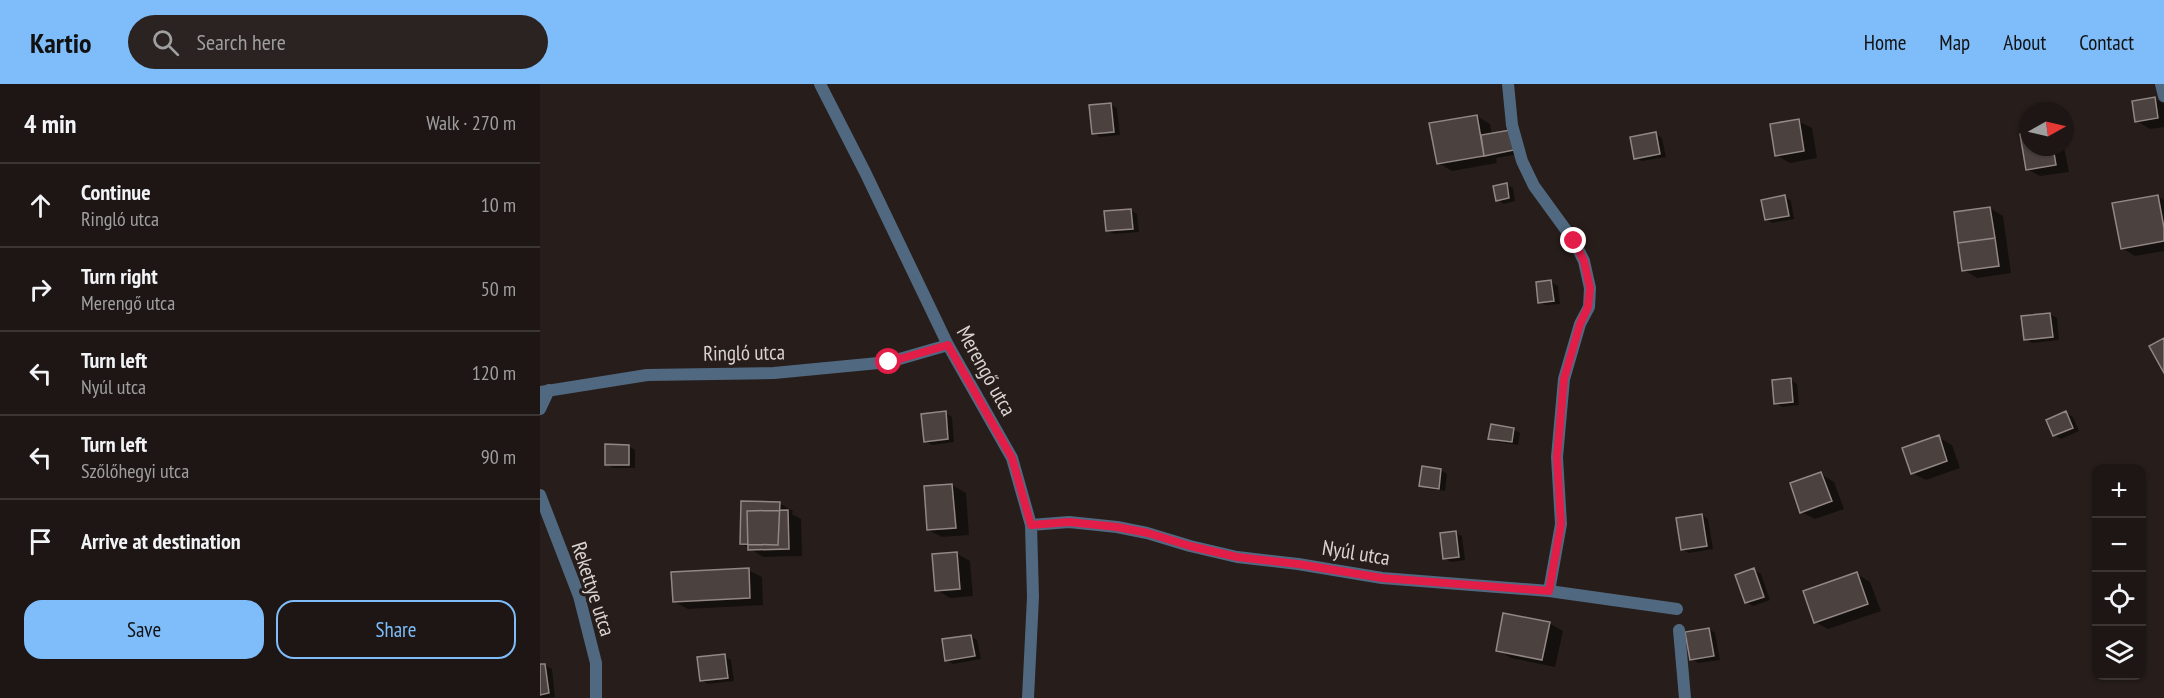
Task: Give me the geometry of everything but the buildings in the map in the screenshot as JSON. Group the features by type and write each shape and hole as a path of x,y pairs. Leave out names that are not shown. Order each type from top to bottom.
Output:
{"street":[{"name":"Merengő utca","path":"820,84 948,345 1012,458 1031,525 1033,597 1028,698"},
{"path":"1508,84 1512,125 1522,160 1534,186 1574,241 1584,261 1590,288 1588,307 1580,324 1564,379 1557,457 1561,524 1549,591"},
{"path":"2162,84 2164,96"},
{"name":"Ringló utca","path":"545,391 647,375 774,373 889,362 948,345"},
{"path":"540,409 545,391"},
{"name":"Rekettye utca","path":"540,495 579,596 596,663 596,698"},
{"name":"Nyúl utca","path":"1031,525 1069,522 1117,527 1237,557 1298,564 1382,578 1549,591 1677,609"},
{"path":"1678,630 1685,698"}],"route":[{"path":"889,362 948,345 1012,458 1031,525 1069,522 1117,527 1237,557 1298,564 1382,578 1549,591 1561,524 1557,457 1564,379 1580,324 1588,307 1590,288 1584,261 1574,241"}]}
